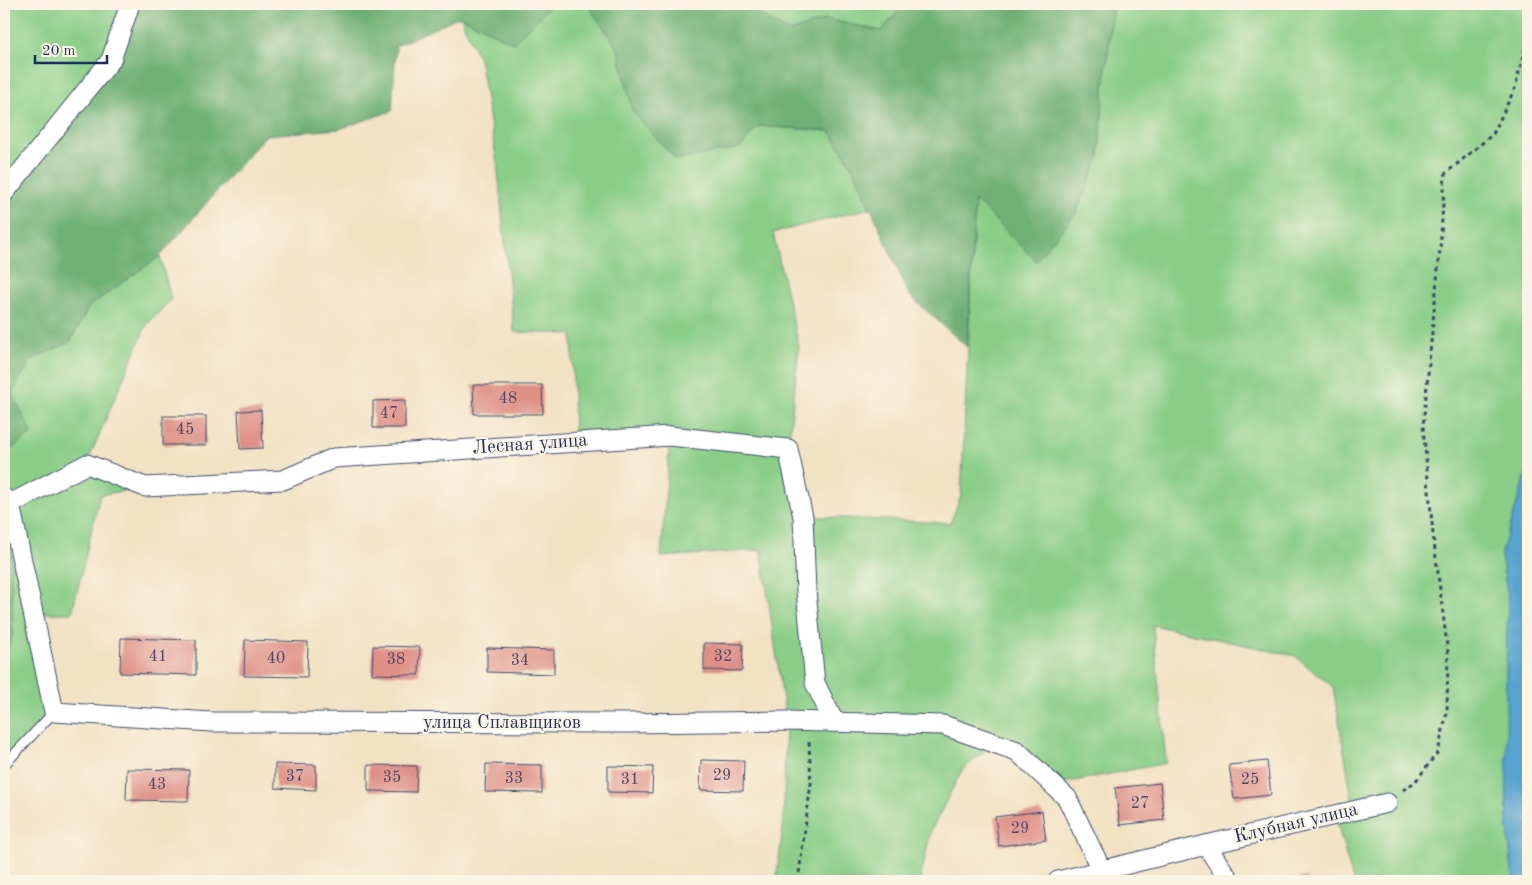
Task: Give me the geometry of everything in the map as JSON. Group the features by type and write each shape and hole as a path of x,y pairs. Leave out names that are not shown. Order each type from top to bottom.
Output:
{"street":[{"path":"4,193 111,60 130,4"},
{"name":"Лесная улица","path":"7,501 87,464 145,487 283,480 334,458 670,436 788,449 803,517 806,591 815,683 834,722"},
{"path":"7,501 54,712"},
{"name":"улица Сплавщиков","path":"54,712 220,722 627,724 808,721 943,725 1017,751 1067,798 1102,872"},
{"name":"Клубная улица","path":"1058,881 1102,872 1387,802"},
{"name":"Клубная улица","path":"1206,845 1230,881"}],"lane":[{"path":"4,765 54,712"}],"path":[{"path":"1387,802 1415,782 1438,752 1447,712 1448,652 1433,534 1423,426 1440,249 1445,174 1493,134 1515,88 1528,36"},
{"path":"798,881 811,783 808,721"}],"green space":[{"path":"4,4 130,4 111,60 4,193"},
{"path":"130,4 547,4 547,9 513,43 460,16 396,46 392,111 339,129 266,135 160,256 89,306 70,342 31,360 12,393 32,433 4,454 4,193 111,60"},
{"path":"547,4 587,4 618,49 633,112 740,148 757,126 830,131 855,172 870,208 773,233 799,347 788,449 803,516 950,523 961,496 975,199 1099,158 1113,4 1528,4 1528,468 1501,555 1508,598 1506,673 1507,818 1513,881 1353,881 1335,815 1354,810 1333,687 1295,656 1153,625 1166,763 1064,783 991,746 962,770 931,831 920,881 776,881 783,828 786,721 761,550 661,557 670,436 574,442 572,334 514,332 497,162 479,59 460,16 513,43 547,9"},
{"path":"587,4 741,4 790,32 826,19 881,31 905,4 1113,4 1099,158 1076,213 1036,261 975,200 967,347 909,295 855,172 830,131 758,126 740,148 676,160 633,112 618,49"},
{"path":"741,4 905,4 881,31 826,19 790,32"},
{"path":"160,256 171,299 146,326 87,463 145,487 100,495 72,613 33,613 54,712 4,765 4,658 13,633 4,497 4,454 32,433 12,393 31,360 70,342 89,306"},
{"path":"4,498 10,504 13,633 4,658"}],"water":[{"path":"1528,468 1528,881 1513,881 1507,818 1506,673 1508,598 1501,555"}],"building":[{"path":"473,385 542,385 543,414 474,414"},
{"path":"405,400 405,428 373,428 373,401"},
{"path":"261,410 263,448 240,449 238,411"},
{"path":"163,416 206,416 206,445 163,445"},
{"path":"121,638 196,640 196,675 120,673"},
{"path":"245,640 308,642 307,677 244,676"},
{"path":"704,643 743,644 742,671 704,670"},
{"path":"373,646 420,647 419,675 372,674"},
{"path":"487,648 554,650 554,674 487,672"},
{"path":"701,760 744,761 743,791 700,790"},
{"path":"1267,761 1271,795 1234,799 1229,765"},
{"path":"275,764 316,765 316,790 275,788"},
{"path":"486,764 542,765 542,793 485,792"},
{"path":"368,765 417,766 416,792 368,791"},
{"path":"608,766 653,767 652,793 608,792"},
{"path":"127,769 189,770 188,801 126,800"},
{"path":"1160,783 1164,820 1120,825 1115,788"},
{"path":"1042,811 1046,840 999,846 995,817"},
{"path":"1308,877 1308,881 1284,880"}]}
